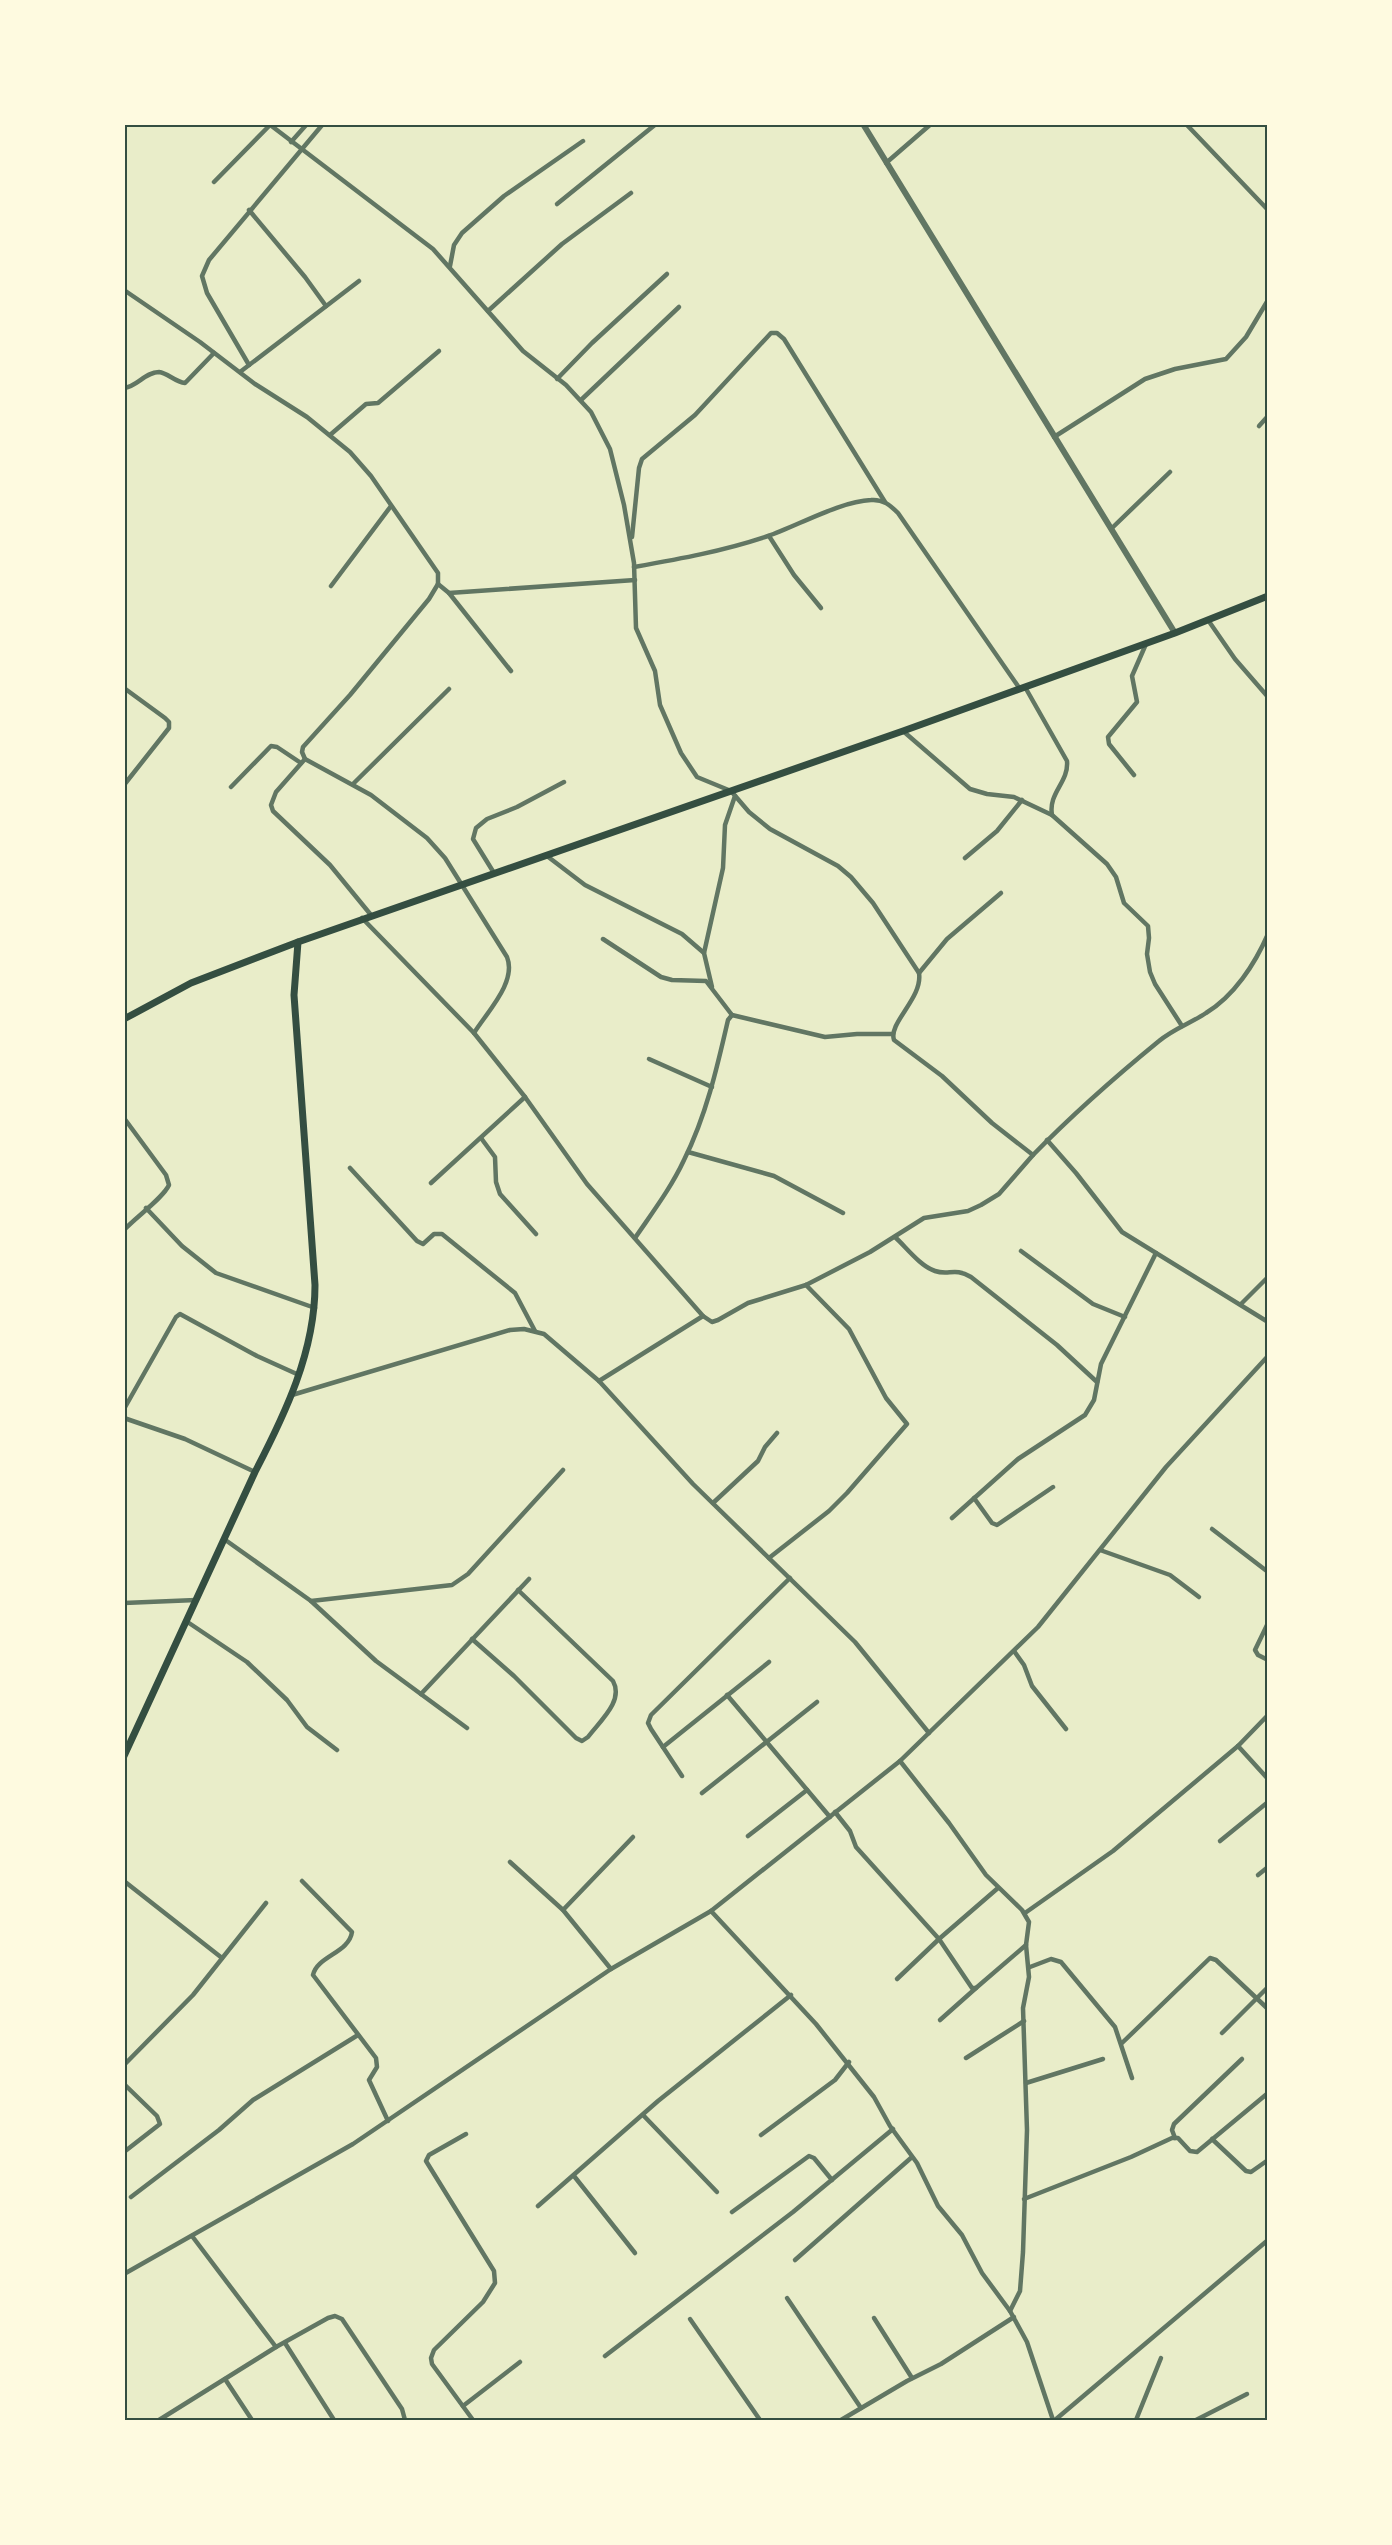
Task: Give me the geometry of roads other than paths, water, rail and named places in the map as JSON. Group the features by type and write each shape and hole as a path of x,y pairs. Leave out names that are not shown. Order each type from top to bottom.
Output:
{"main road":[{"path":"124,1019 191,983 362,918 733,794 1146,644 1268,596"},
{"path":"124,1756 255,1472 279,1426 292,1395 309,1342 315,1308 294,995 298,942"}],"street":[{"path":"307,124 296,146 209,260 202,276 207,293 245,369 255,384 330,435 360,463 438,573 438,584 413,619 303,747 303,761 276,792 271,805 273,811 330,865 371,915"},
{"path":"296,146 323,124"},
{"path":"557,204 656,124"},
{"path":"863,124 1175,633"},
{"path":"886,163 931,124"},
{"path":"1186,124 1268,210"},
{"path":"214,182 269,125 415,235 450,266 523,351 581,399 596,420 610,449 632,544 636,628 656,671 660,705 676,744 697,777 733,794 770,829 838,866 851,877 873,903 919,973"},
{"path":"450,266 454,245 462,233 504,196 583,141"},
{"path":"488,310 562,244 631,193"},
{"path":"249,210 326,306"},
{"path":"557,379 592,343 667,274"},
{"path":"245,369 359,281"},
{"path":"124,290 214,353 245,369"},
{"path":"1054,437 1145,380 1175,369 1226,359 1246,337 1268,300"},
{"path":"581,399 679,307"},
{"path":"632,544 639,468 642,459 694,416 771,333 777,333 784,339 885,502 898,513 1023,688 1067,761 1066,775 1051,801 1052,815"},
{"path":"330,435 366,404 378,403 439,351"},
{"path":"124,388 131,387 150,373 156,372 185,383 214,353"},
{"path":"1259,426 1268,416"},
{"path":"1111,529 1170,472"},
{"path":"634,567 694,556 769,536 854,503 872,500 885,502"},
{"path":"330,586 391,506"},
{"path":"769,536 794,575 821,608"},
{"path":"449,593 635,580"},
{"path":"438,584 449,593 511,671"},
{"path":"1208,620 1235,659 1268,697"},
{"path":"1134,776 1109,744 1108,737 1137,702 1132,676 1146,644"},
{"path":"124,688 169,722 167,733 124,785"},
{"path":"353,784 449,689"},
{"path":"903,731 970,789 1022,800 1052,815 1107,864 1116,877 1124,903 1148,926 1147,954 1150,972 1155,984 1182,1026"},
{"path":"231,787 271,746 277,747 353,784 392,809 427,838 441,853 510,965 506,983 474,1033"},
{"path":"494,873 473,839 476,828 487,819 517,807 564,782"},
{"path":"712,987 704,953 723,868 725,825 733,794"},
{"path":"966,858 997,831 1022,800"},
{"path":"546,855 585,885 682,934 704,953"},
{"path":"892,1034 917,992 919,973 947,939 1001,893"},
{"path":"362,918 474,1033 525,1097 587,1184 704,1316 715,1321 748,1303 806,1285 895,1237 924,1218 968,1211 989,1201 1006,1187 1047,1140 1082,1107 1146,1052 1222,1000 1248,971 1268,934"},
{"path":"603,939 661,977 672,980 706,981 732,1015 825,1037 869,1033 892,1034"},
{"path":"635,1238 673,1182 688,1152 712,1087 728,1020 732,1015"},
{"path":"892,1034 896,1043 942,1076 992,1123 1033,1155"},
{"path":"649,1059 712,1087"},
{"path":"431,1183 525,1097"},
{"path":"124,1118 169,1180 165,1192 124,1230"},
{"path":"481,1138 495,1157 496,1182 500,1194 536,1234"},
{"path":"1047,1140 1077,1173 1116,1227 1268,1322"},
{"path":"688,1152 774,1176 843,1213"},
{"path":"350,1168 417,1241 423,1244 434,1234 442,1234 508,1287 520,1299 535,1331"},
{"path":"146,1208 182,1246 216,1273 255,1289 315,1308"},
{"path":"895,1237 931,1269 959,1271 971,1277 1057,1345 1097,1382"},
{"path":"1021,1251 1093,1304 1125,1317"},
{"path":"952,1518 1018,1459 1085,1415 1094,1400 1101,1364 1156,1253"},
{"path":"1241,1304 1268,1277"},
{"path":"770,1558 829,1511 853,1487 907,1424 886,1398 849,1329 806,1285"},
{"path":"124,1409 176,1317 180,1314 257,1356 299,1375"},
{"path":"599,1381 704,1316"},
{"path":"292,1395 510,1330 535,1331 544,1334 599,1381 713,1503 855,1642 929,1733"},
{"path":"124,2274 354,2144 611,1969 711,1911 900,1761 1038,1627 1166,1467 1268,1356"},
{"path":"124,1418 185,1440 255,1472"},
{"path":"713,1503 758,1461 777,1433"},
{"path":"311,1601 452,1585 468,1574 563,1470"},
{"path":"974,1498 992,1523 997,1525 1053,1487"},
{"path":"1212,1529 1268,1572"},
{"path":"224,1539 311,1601 376,1661 467,1728"},
{"path":"1100,1550 1170,1575 1199,1597"},
{"path":"682,1776 648,1723 651,1715 790,1578"},
{"path":"421,1694 529,1579"},
{"path":"472,1640 514,1676 576,1738 582,1741 588,1737 616,1700 617,1688 614,1681 518,1590"},
{"path":"124,1604 196,1600"},
{"path":"186,1621 247,1662 287,1700 307,1727 337,1750"},
{"path":"1268,1623 1255,1650 1258,1655 1268,1660"},
{"path":"1014,1651 1024,1665 1032,1686 1066,1730"},
{"path":"663,1746 769,1662"},
{"path":"727,1695 830,1817"},
{"path":"702,1793 817,1702"},
{"path":"1025,1913 1113,1851 1238,1746 1268,1715"},
{"path":"1238,1746 1268,1779"},
{"path":"900,1761 998,1888 1025,1913 1029,1928 1026,1945 1030,1967 1023,2008 1028,2130 1020,2291 1010,2311"},
{"path":"748,1836 807,1791"},
{"path":"1220,1841 1268,1802"},
{"path":"835,1812 849,1831 856,1847 939,1939 969,1985 976,1989"},
{"path":"563,1910 633,1837"},
{"path":"510,1862 563,1910 611,1969"},
{"path":"1258,1875 1268,1867"},
{"path":"124,1881 222,1958"},
{"path":"302,1881 352,1932 349,1941 316,1968 313,1975 376,2058 377,2067 369,2080 388,2121"},
{"path":"897,1979 998,1888"},
{"path":"124,2065 166,2024 266,1903"},
{"path":"711,1911 849,2062 874,2097 912,2157 938,2206 962,2235 982,2273 1014,2317 1027,2342 1054,2421 1268,2240"},
{"path":"940,2020 1026,1945"},
{"path":"1030,1967 1052,1959 1061,1962 1109,2019 1122,2043 1132,2078"},
{"path":"1122,2043 1210,1959 1216,1960 1268,2008"},
{"path":"1222,2032 1268,1987"},
{"path":"538,2206 643,2115 790,1995"},
{"path":"966,2058 1024,2021"},
{"path":"131,2197 219,2130 253,2100 358,2035"},
{"path":"1026,2083 1102,2059"},
{"path":"1242,2059 1174,2124 1172,2130 1175,2138 1194,2152 1268,2093"},
{"path":"761,2135 835,2080 849,2062"},
{"path":"124,2084 157,2116 160,2124 124,2152"},
{"path":"643,2115 717,2192"},
{"path":"605,2356 832,2180 893,2129"},
{"path":"466,2134 429,2155 426,2161 496,2277 493,2290 434,2350 431,2358 432,2364 473,2421"},
{"path":"1024,2199 1175,2138"},
{"path":"1212,2139 1246,2171 1251,2172 1268,2160"},
{"path":"732,2212 809,2156 814,2158 832,2180"},
{"path":"795,2259 912,2157"},
{"path":"574,2176 635,2253"},
{"path":"192,2236 276,2347"},
{"path":"787,2298 861,2408"},
{"path":"159,2421 169,2418 276,2347 335,2316 342,2319 402,2409 405,2421"},
{"path":"841,2421 912,2378 941,2364 1014,2317"},
{"path":"874,2318 912,2378"},
{"path":"690,2319 760,2421"},
{"path":"285,2343 334,2421"},
{"path":"1137,2421 1161,2358"},
{"path":"463,2406 520,2362"},
{"path":"225,2379 252,2421"},
{"path":"1196,2421 1247,2394"}]}
